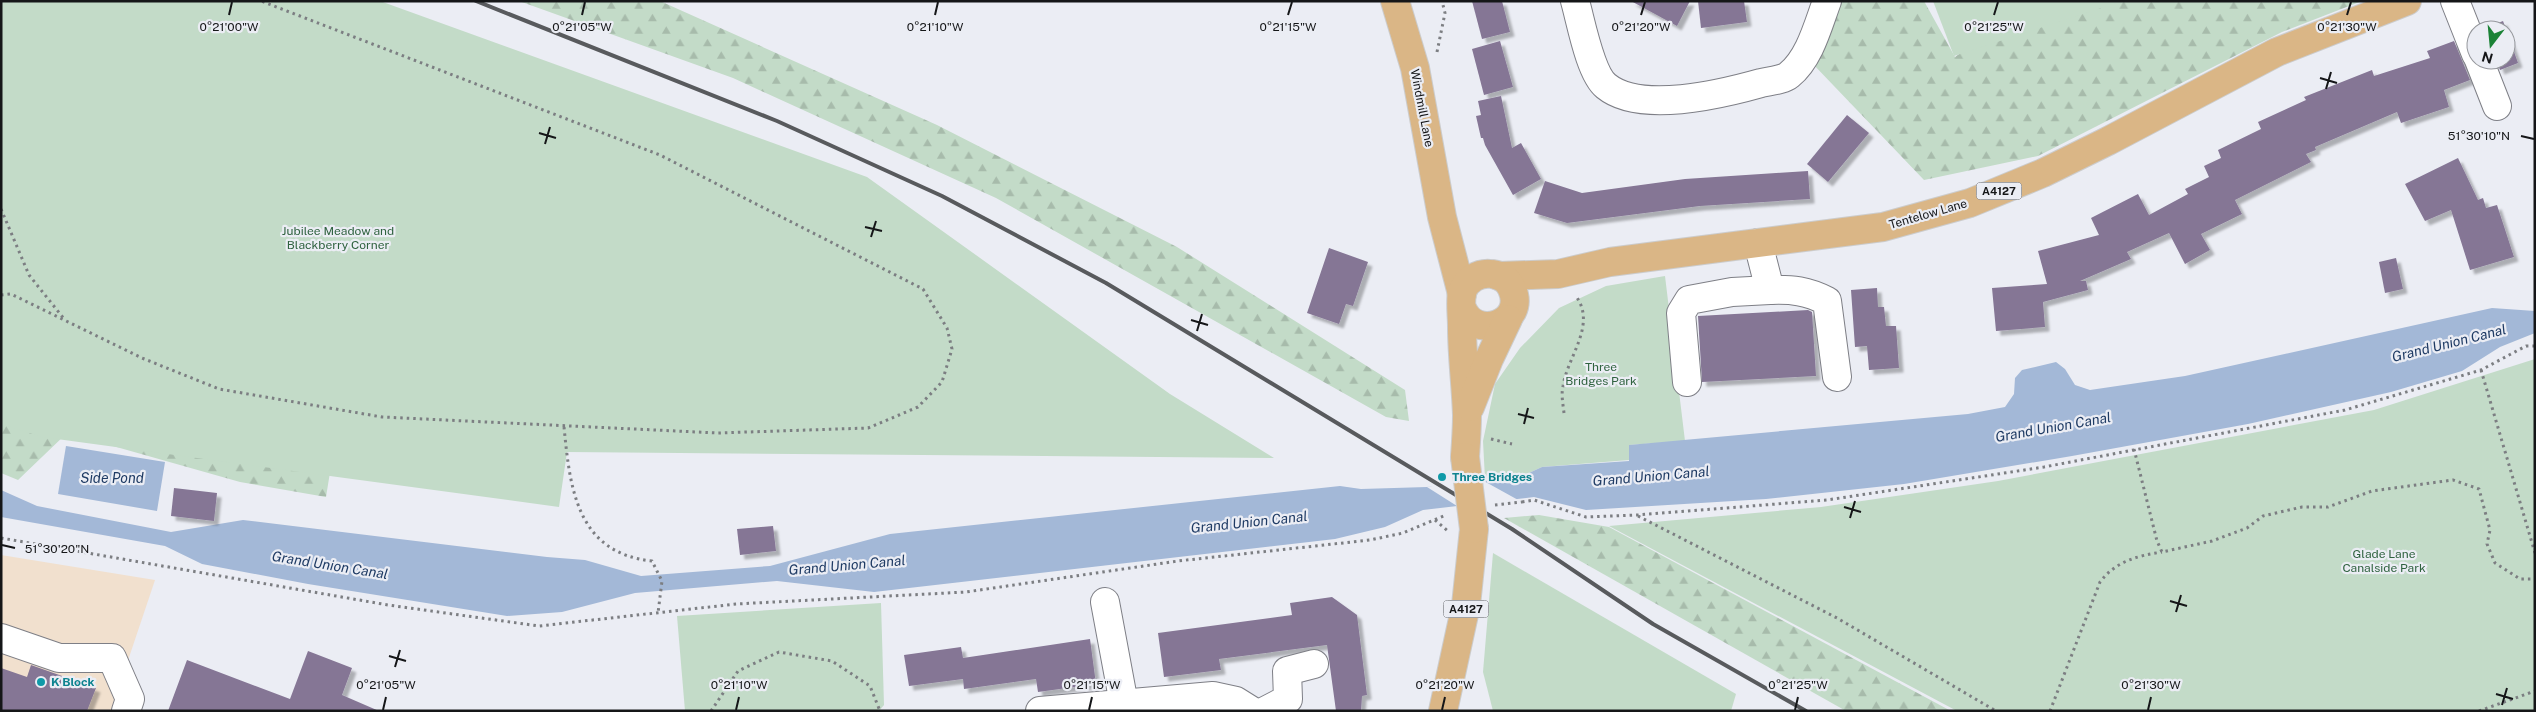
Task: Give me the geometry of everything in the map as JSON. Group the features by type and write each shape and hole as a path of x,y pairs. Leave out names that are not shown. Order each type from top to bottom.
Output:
{"main road":[{"name":"Windmill Lane","path":"1395,1 1415,68 1442,217 1462,300 1467,416 1466,457 1474,529 1466,605 1455,651 1450,703"},
{"name":"Tentelow Lane","path":"1492,275 1558,274 1610,262 1883,227 1970,203 2043,173 2277,52 2407,1"},
{"name":"Windmill Lane","path":"1442,217 1492,275"},
{"name":"Tentelow Lane","path":"1511,311 1558,274"},
{"path":"1462,300 1471,279 1492,275 1510,285 1511,311"},
{"name":"A4127","path":"1462,300 1470,320 1482,326 1496,326 1511,311"},
{"name":"Windmill Lane","path":"1467,416 1489,359 1511,311"}],"street":[{"path":"1576,1 1590,59 1605,86 1624,95 1648,100 1685,100 1788,76 1802,60 1827,1"},
{"path":"2455,1 2466,29"},
{"path":"2482,70 2497,106"},
{"path":"1758,243 1770,290"},
{"path":"1687,382 1681,313 1689,300 1732,292 1795,289 1809,292 1827,301 1837,377"},
{"path":"1105,602 1124,704"},
{"path":"1,638 59,658 112,658 130,699 126,711"},
{"path":"1265,711 1288,699 1287,671 1314,664"},
{"path":"1057,710 1214,696 1236,701 1252,711"}],"path":[{"path":"1,295 11,294 142,358 219,389 382,417 718,433 868,428 918,407 942,382 952,349 947,328 923,289 660,155 261,1"},
{"path":"1436,59 1445,13 1442,1"},
{"path":"1,209 29,275 65,321"},
{"path":"1558,274 1580,301 1584,323 1579,346 1567,370 1563,385 1564,413"},
{"path":"1522,502 1534,500 1586,517 1637,515 1827,500 2044,467 2345,410 2481,370 2526,346 2535,346"},
{"path":"2481,370 2535,553"},
{"path":"564,427 570,481 584,519 608,545 641,560 652,561 662,581 658,612"},
{"path":"1488,439 1512,444"},
{"path":"2134,449 2157,541 2162,552"},
{"path":"2050,711 2100,582 2109,570 2132,557 2212,541 2247,528 2262,516 2302,507 2328,507 2372,491 2453,480 2479,489 2490,530 2487,544 2495,563 2520,578 2535,579"},
{"path":"1,538 388,605 539,626 736,604 966,592 1178,561 1370,540 1404,533 1449,514"},
{"path":"1637,515 1837,618 1996,711"},
{"path":"711,711 738,671 779,652 832,661 870,686 880,711"},
{"path":"2479,711 2535,691"}],"shaded area":[{"path":"1,555 155,580 111,711 1,711"}],"green space":[{"name":"Jubilee Meadow and Blackberry Corner","path":"1,1 380,1 867,177 1170,394 1274,458 567,452 559,507 42,437 1,424"},
{"path":"519,1 660,1 937,125 1177,247 1405,390 1409,421 1386,417 996,198 733,78"},
{"path":"1840,1 1924,1 1955,57 2033,1 2362,1 2282,32 2038,156 1924,180 1811,62"},
{"path":"1933,1 2123,1 1954,56"},
{"name":"Three Bridges Park","path":"1665,276 1685,441 1629,445 1629,460 1542,467 1520,477 1485,479 1483,441 1495,384 1520,348 1559,308 1606,286"},
{"path":"1,331 332,460 326,497 240,482 67,433 18,480 1,473"},
{"name":"Glade Lane Canalside Park","path":"2535,359 2535,711 1957,711 1609,526 1821,507 1998,481 2374,410"},
{"path":"1539,515 1609,527 1951,711 1846,711 1504,518"},
{"path":"1493,553 1736,694 1731,711 1493,711 1483,672"},
{"path":"881,603 884,705 879,711 685,711 677,616"}],"water":[{"name":"Grand Union Canal","path":"2492,308 2535,311 2535,333 2500,347 2462,371 2391,392 2248,424 2072,456 1904,484 1766,499 1586,510 1534,497 1423,510 1385,527 1335,539 874,592 777,581 635,593 562,612 507,616 308,584 202,564 165,546 1,517 1,490 37,506 171,532 243,520 585,560 641,576 770,566 890,534 1340,486 1361,489 1427,487 1520,477 1542,467 1629,461 1629,445 1968,414 2005,407 2014,394 2015,378 2022,370 2056,362 2065,369 2075,385 2090,390 2185,376"},
{"name":"Side Pond","path":"66,446 165,462 157,511 58,494"}],"pier":[{"path":"1482,477 1482,480 1520,501 1457,508 1457,506 1427,487"}],"building":[{"path":"1472,1 1502,1 1510,32 1482,39"},
{"path":"1631,1 1690,1 1677,26"},
{"path":"1698,1 1744,1 1747,22 1701,28"},
{"path":"1500,41 1513,87 1484,95 1472,49"},
{"path":"2454,41 2470,80 2444,90 2449,107 2401,123 2397,112 2315,147 2316,150 2306,154 2311,162 2235,200 2242,214 2201,234 2210,250 2185,264 2169,233 2127,252 2131,259 2080,281 2086,281 2088,290 2043,302 2045,327 1996,331 1992,288 2047,284 2038,251 2099,235 2091,218 2138,194 2149,215 2188,194 2185,189 2209,177 2204,166 2221,158 2218,150 2261,129 2258,122 2306,100 2304,97 2372,70 2374,76 2430,58 2427,51"},
{"path":"1501,96 1512,148 1521,143 1541,179 1513,195 1483,138 1481,138 1476,116 1481,115 1478,101"},
{"path":"1847,115 1869,133 1828,182 1807,164"},
{"path":"2458,158 2478,200 2483,198 2486,208 2497,205 2514,257 2470,270 2451,210 2425,221 2405,184"},
{"path":"1808,171 1810,199 1700,206 1567,223 1534,213 1545,181 1582,193 1685,179"},
{"path":"1329,248 1368,262 1353,306 1346,304 1339,324 1307,313"},
{"path":"2396,258 2403,289 2385,293 2379,262"},
{"path":"1877,288 1878,307 1884,307 1886,326 1896,326 1899,368 1869,370 1867,346 1855,347 1851,290"},
{"path":"1808,310 1812,312 1816,376 1702,382 1698,316"},
{"path":"174,488 217,493 214,521 171,516"},
{"path":"773,526 776,551 740,555 737,529"},
{"path":"1332,597 1357,615 1367,695 1362,696 1361,711 1336,711 1327,645 1219,659 1221,670 1164,677 1158,633 1292,615 1290,603"},
{"path":"1090,639 1096,684 1038,692 1036,679 964,689 963,679 909,686 904,655 961,647 963,658"},
{"path":"308,651 352,668 342,695 379,711 168,711 187,660 290,699"},
{"name":"K Block","path":"31,665 96,688 87,711 1,711 1,668 27,677"}],"railway":[{"path":"476,1 777,121 942,196 1106,283 1512,529 1653,624 1806,711"}],"place":[{"name":"Three Bridges","path":"1442,477"},
{"name":"K Block","path":"41,682"}]}
